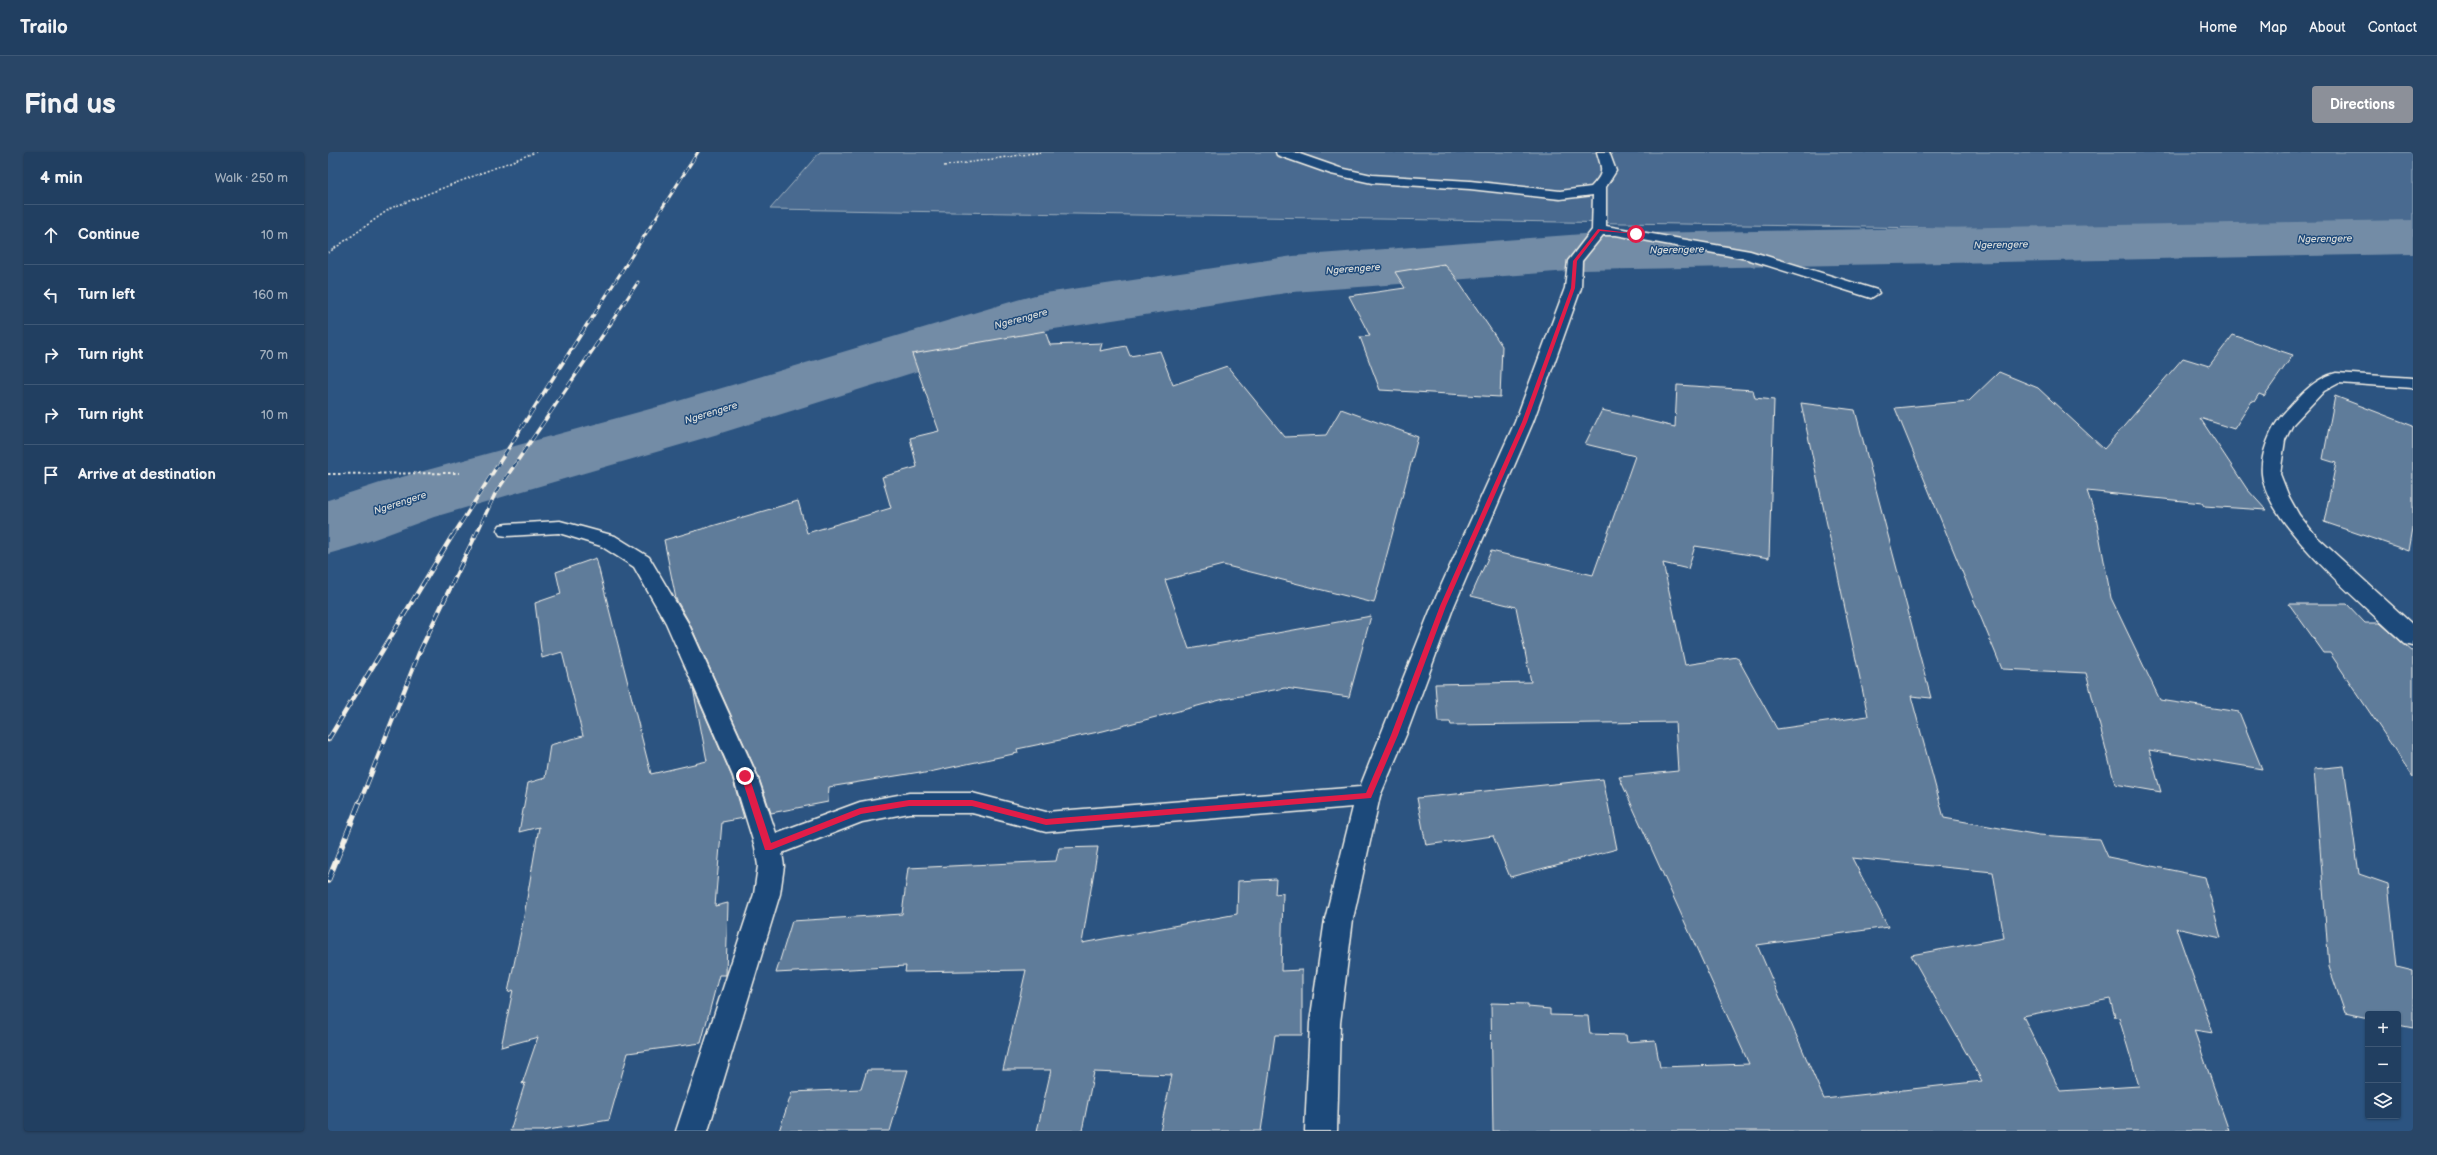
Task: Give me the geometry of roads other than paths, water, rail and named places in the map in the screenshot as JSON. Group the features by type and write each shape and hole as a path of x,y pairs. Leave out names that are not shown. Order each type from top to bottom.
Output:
{"street":[{"path":"1282,152 1336,170 1393,182 1470,185 1560,195 1587,194 1600,188"},
{"path":"1321,1131 1325,1023 1339,919 1368,796 1394,735 1443,606 1524,422 1573,288 1575,261 1599,230 1598,214 1600,188 1609,171 1603,152"},
{"path":"1599,230 1636,234 1750,255 1871,293"},
{"path":"2413,383 2336,378 2318,387 2285,422 2276,440 2271,474 2282,502 2310,542 2413,638"},
{"path":"507,530 537,527 560,528 608,541 642,562 677,623 745,776 768,847 771,866 767,894 692,1131"},
{"path":"768,847 860,812 909,803 972,803 1046,822 1368,796"}],"waterway":[{"name":"Ngerengere","path":"328,528 407,500 693,419 1039,313 1293,274 1583,252 2413,237"}],"railway":[{"path":"588,324 698,152"},
{"path":"610,324 638,282"},
{"path":"452,537 588,323"},
{"path":"475,537 495,494 611,323"},
{"path":"328,740 452,536"},
{"path":"360,802 419,653 475,536"},
{"path":"328,881 360,801"}]}
